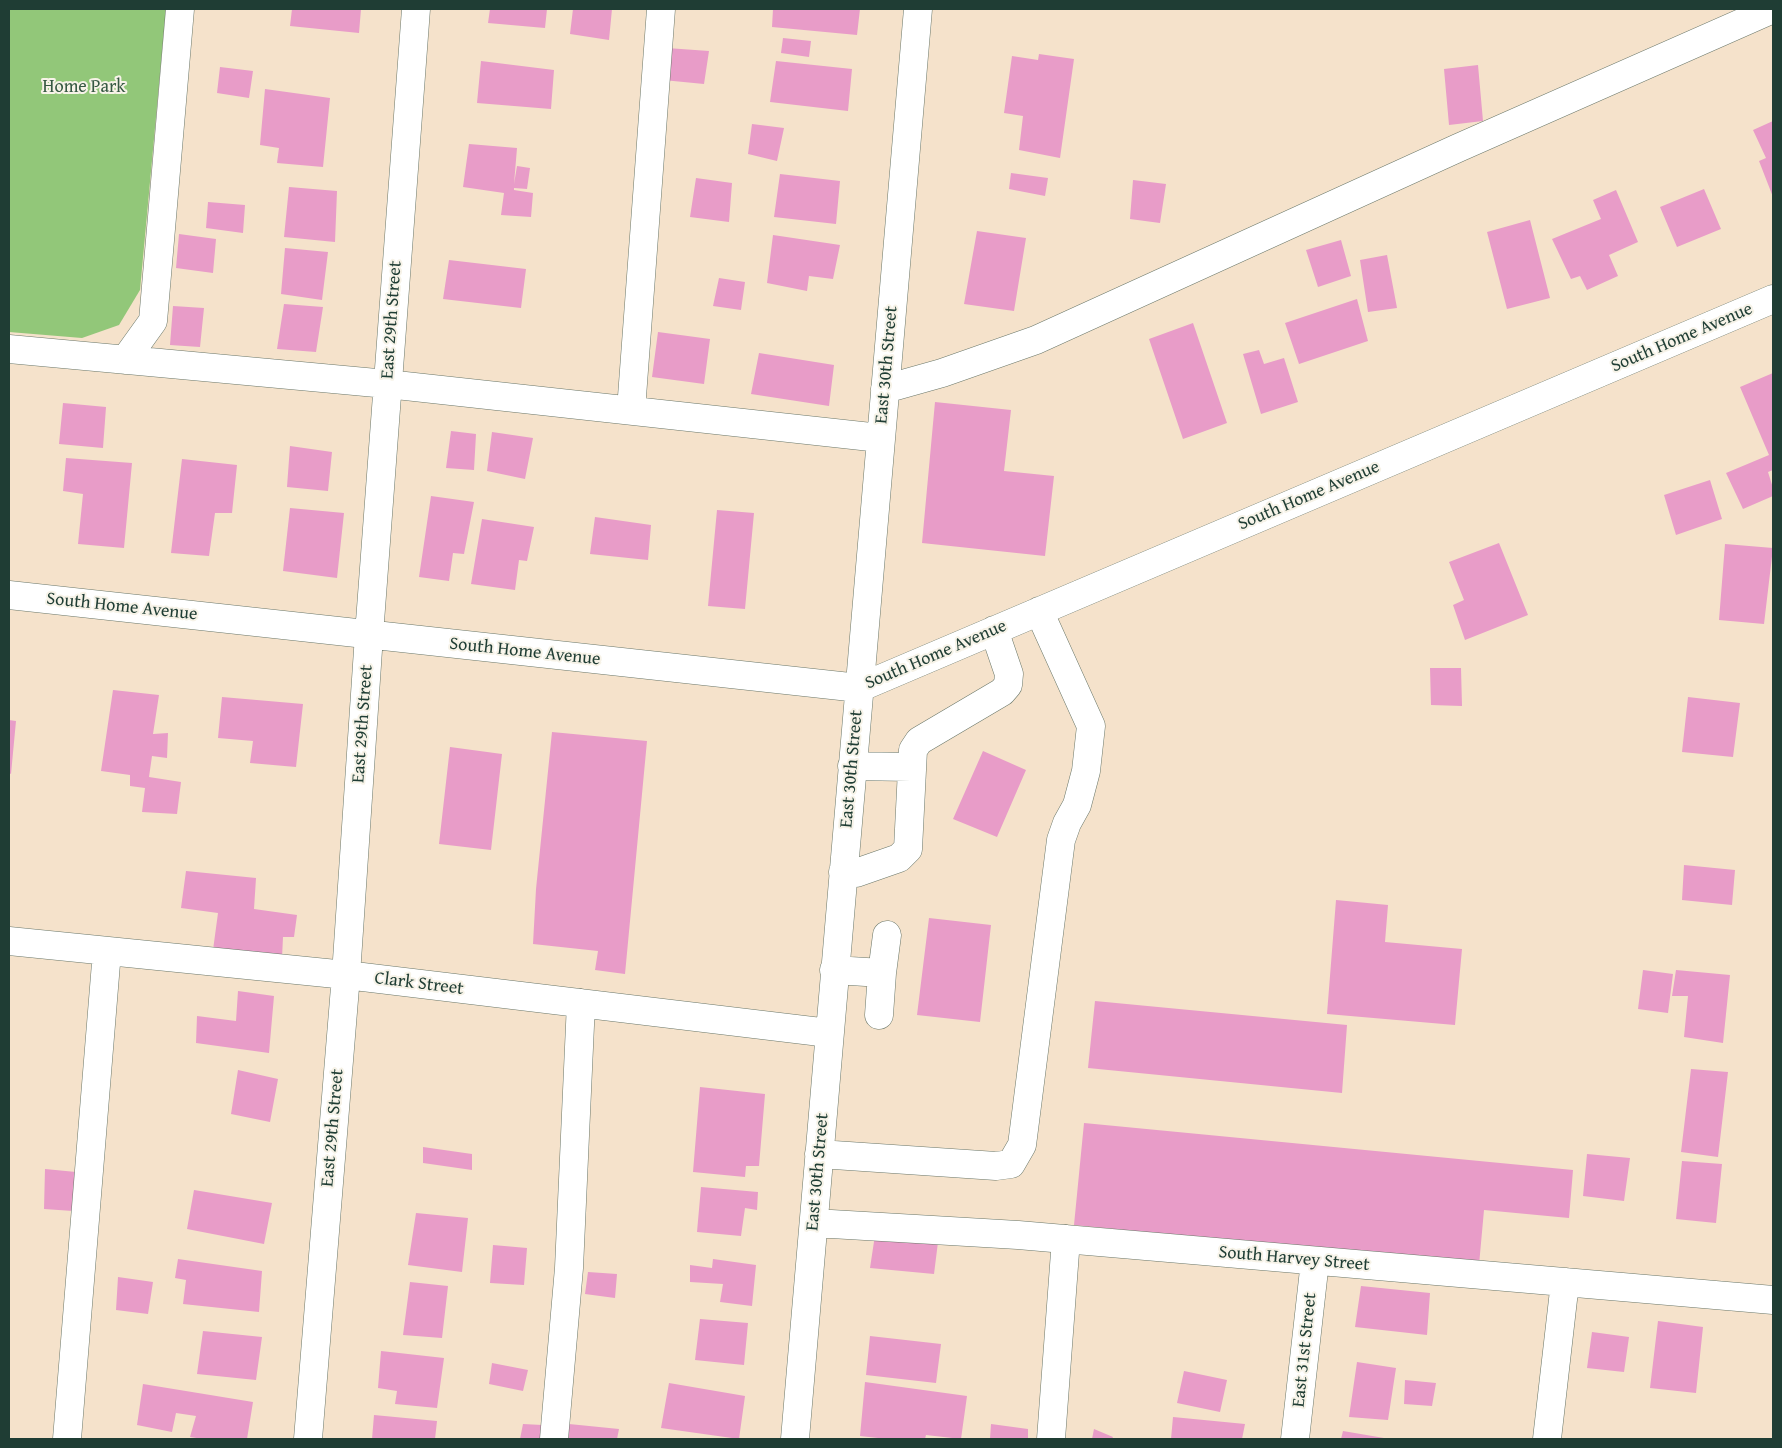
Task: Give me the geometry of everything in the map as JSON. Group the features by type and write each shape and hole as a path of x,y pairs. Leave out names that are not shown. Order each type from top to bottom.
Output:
{"street":[{"path":"125,360 153,320 180,9"},
{"name":"East 29th Street","path":"308,1439 346,975 369,635 416,9"},
{"path":"630,410 661,9"},
{"name":"East 30th Street","path":"795,1439 918,9"},
{"path":"885,389 942,373 1036,340 1450,152 1773,10"},
{"name":"South Home Avenue","path":"9,595 859,688 1773,299"},
{"path":"9,349 388,384 880,438"},
{"path":"819,1154 996,1166 1011,1164 1022,1145 1061,840 1067,823 1077,805 1086,772 1090,726 1039,611"},
{"path":"843,872 856,873 898,858 908,849 913,750 919,741 1002,692 1008,685 1009,674 994,630"},
{"path":"852,766 911,768"},
{"path":"879,1015 887,935"},
{"name":"Clark Street","path":"9,941 346,975 829,1033"},
{"path":"67,1439 107,951"},
{"path":"834,970 882,973"},
{"path":"554,1439 569,1268 581,1003"},
{"name":"South Harvey Street","path":"814,1223 1066,1239 1773,1300"},
{"path":"1051,1439 1066,1239"},
{"name":"East 31st Street","path":"1295,1439 1315,1261"},
{"path":"1547,1439 1565,1282"}],"green space":[{"name":"Home Park","path":"9,9 166,9 140,290 119,325 82,338 9,332"}],"building":[{"path":"292,9 361,9 359,33 290,26"},
{"path":"490,9 547,9 545,28 488,23"},
{"path":"573,9 612,9 609,40 570,34"},
{"path":"773,9 860,9 857,35 772,27"},
{"path":"783,38 811,41 809,57 781,53"},
{"path":"667,48 709,51 704,84 663,80"},
{"path":"1039,54 1074,59 1060,158 1019,150 1023,116 1004,113 1012,56 1038,60"},
{"path":"481,61 554,70 551,109 477,103"},
{"path":"776,61 852,69 848,111 770,102"},
{"path":"1478,65 1483,121 1449,125 1444,69"},
{"path":"220,67 253,71 249,98 217,93"},
{"path":"265,89 330,98 323,167 277,163 279,148 260,145"},
{"path":"1773,121 1773,197 1759,161 1766,158 1753,130"},
{"path":"752,124 784,128 777,161 748,154"},
{"path":"469,144 517,148 514,184 517,166 530,168 527,189 514,188 514,190 533,193 531,217 501,215 504,193 463,187"},
{"path":"1011,173 1048,178 1045,196 1009,189"},
{"path":"780,174 840,181 836,224 774,217"},
{"path":"696,178 732,183 729,222 690,217"},
{"path":"1133,180 1166,184 1160,223 1130,219"},
{"path":"289,187 337,191 335,242 284,237"},
{"path":"1704,189 1721,229 1677,247 1660,207"},
{"path":"1616,190 1638,242 1609,255 1618,276 1587,290 1580,276 1571,279 1552,239 1601,219 1593,200"},
{"path":"208,202 245,205 243,233 206,228"},
{"path":"1530,220 1550,298 1507,309 1487,232"},
{"path":"977,231 1026,238 1014,311 964,304"},
{"path":"179,234 216,239 213,273 176,268"},
{"path":"773,235 840,245 833,279 809,276 807,291 767,283"},
{"path":"1341,240 1351,276 1318,287 1306,250"},
{"path":"285,248 328,252 322,300 281,294"},
{"path":"1387,255 1397,308 1368,312 1360,260"},
{"path":"449,260 526,269 521,308 443,299"},
{"path":"719,278 745,282 741,310 713,306"},
{"path":"1357,299 1368,341 1299,364 1285,323"},
{"path":"284,304 323,307 316,352 277,349"},
{"path":"173,306 204,308 200,347 170,345"},
{"path":"1193,323 1227,423 1183,439 1149,339"},
{"path":"658,332 710,339 704,384 652,377"},
{"path":"1259,350 1264,364 1284,358 1298,402 1261,414 1243,354"},
{"path":"759,353 834,365 829,406 751,394"},
{"path":"1773,373 1773,470 1768,472 1773,488 1773,496 1743,509 1726,473 1769,455 1740,387"},
{"path":"935,402 1011,410 1004,471 1054,476 1045,556 922,543"},
{"path":"63,403 106,407 103,448 59,444"},
{"path":"451,431 476,434 474,470 446,468"},
{"path":"492,432 533,438 525,479 487,471"},
{"path":"290,446 332,452 328,491 287,487"},
{"path":"66,458 132,463 124,548 78,544 83,494 63,491"},
{"path":"182,459 237,465 232,513 215,513 209,556 171,553"},
{"path":"1710,480 1722,519 1676,535 1664,495"},
{"path":"431,496 474,502 464,554 453,553 449,581 419,577"},
{"path":"290,508 344,513 337,578 283,571"},
{"path":"717,510 754,513 745,609 708,606"},
{"path":"595,517 651,525 648,560 590,554"},
{"path":"482,519 534,527 527,561 519,560 515,590 471,584"},
{"path":"1499,543 1528,615 1465,640 1453,605 1464,600 1449,562"},
{"path":"1725,544 1773,548 1764,624 1719,620"},
{"path":"1430,668 1461,668 1462,706 1431,705"},
{"path":"113,690 159,695 153,734 168,733 167,758 152,756 149,777 181,782 177,814 142,812 145,788 130,786 130,775 101,771"},
{"path":"222,697 303,704 296,767 250,763 253,741 218,738"},
{"path":"1688,697 1740,703 1733,757 1682,752"},
{"path":"9,720 16,721 11,774 9,773"},
{"path":"552,732 647,741 625,974 595,970 598,951 533,944 536,889"},
{"path":"450,747 502,754 491,850 439,844"},
{"path":"983,751 1026,770 997,837 953,819"},
{"path":"1684,865 1735,870 1732,905 1682,900"},
{"path":"186,871 256,878 254,909 297,915 294,937 283,937 282,958 213,950 218,913 181,908"},
{"path":"1336,900 1388,905 1385,942 1462,949 1455,1025 1327,1014"},
{"path":"929,918 991,925 980,1022 917,1015"},
{"path":"1643,970 1673,974 1668,1013 1638,1009"},
{"path":"1676,970 1730,975 1723,1043 1684,1037 1688,996 1672,996"},
{"path":"238,991 274,996 269,1053 196,1043 197,1016 236,1021"},
{"path":"1095,1001 1347,1025 1342,1093 1088,1068"},
{"path":"1691,1069 1728,1072 1718,1157 1681,1152"},
{"path":"238,1070 278,1079 270,1122 231,1114"},
{"path":"700,1087 765,1094 759,1166 746,1166 745,1177 693,1172"},
{"path":"1084,1123 1573,1170 1569,1218 1484,1210 1479,1265 1074,1225"},
{"path":"423,1147 472,1154 472,1170 423,1163"},
{"path":"1587,1154 1630,1158 1624,1201 1583,1196"},
{"path":"1682,1161 1722,1164 1716,1223 1676,1219"},
{"path":"45,1169 76,1172 73,1211 44,1209"},
{"path":"701,1187 758,1192 757,1210 745,1208 741,1236 697,1232"},
{"path":"194,1190 272,1203 264,1244 187,1229"},
{"path":"416,1213 468,1218 462,1272 408,1265"},
{"path":"875,1235 938,1242 934,1274 870,1268"},
{"path":"493,1245 527,1248 524,1285 490,1283"},
{"path":"178,1259 262,1271 259,1312 183,1304 186,1280 175,1278"},
{"path":"713,1259 756,1265 752,1306 720,1302 723,1284 690,1282 690,1265 712,1268"},
{"path":"588,1272 617,1274 615,1298 585,1294"},
{"path":"118,1277 153,1282 148,1314 116,1310"},
{"path":"410,1282 448,1286 442,1338 403,1335"},
{"path":"1361,1286 1430,1293 1427,1335 1355,1327"},
{"path":"700,1319 748,1323 744,1365 695,1360"},
{"path":"1658,1321 1703,1327 1696,1393 1650,1388"},
{"path":"203,1331 262,1337 256,1380 197,1374"},
{"path":"1592,1332 1629,1337 1624,1372 1587,1368"},
{"path":"870,1336 941,1344 936,1383 866,1375"},
{"path":"381,1351 444,1358 437,1408 395,1404 397,1391 378,1388"},
{"path":"1357,1362 1396,1368 1388,1420 1349,1417"},
{"path":"492,1363 528,1370 523,1391 489,1384"},
{"path":"1184,1371 1227,1380 1220,1412 1177,1403"},
{"path":"1405,1380 1436,1383 1432,1406 1404,1404"},
{"path":"865,1382 967,1396 961,1439 926,1435 925,1439 887,1439 860,1436"},
{"path":"669,1383 745,1396 739,1439 661,1428"},
{"path":"143,1384 253,1402 247,1439 203,1439 190,1437 196,1416 176,1413 172,1432 137,1425"},
{"path":"374,1415 437,1421 435,1439 372,1439"},
{"path":"1173,1417 1245,1424 1242,1439 1171,1439"},
{"path":"523,1424 542,1425 540,1439 520,1439"},
{"path":"569,1424 619,1429 617,1439 568,1439"},
{"path":"991,1424 1028,1429 1028,1439 990,1439"},
{"path":"1094,1429 1113,1437 1112,1439 1092,1439"},
{"path":"1343,1431 1384,1438 1384,1439 1341,1439"}]}
